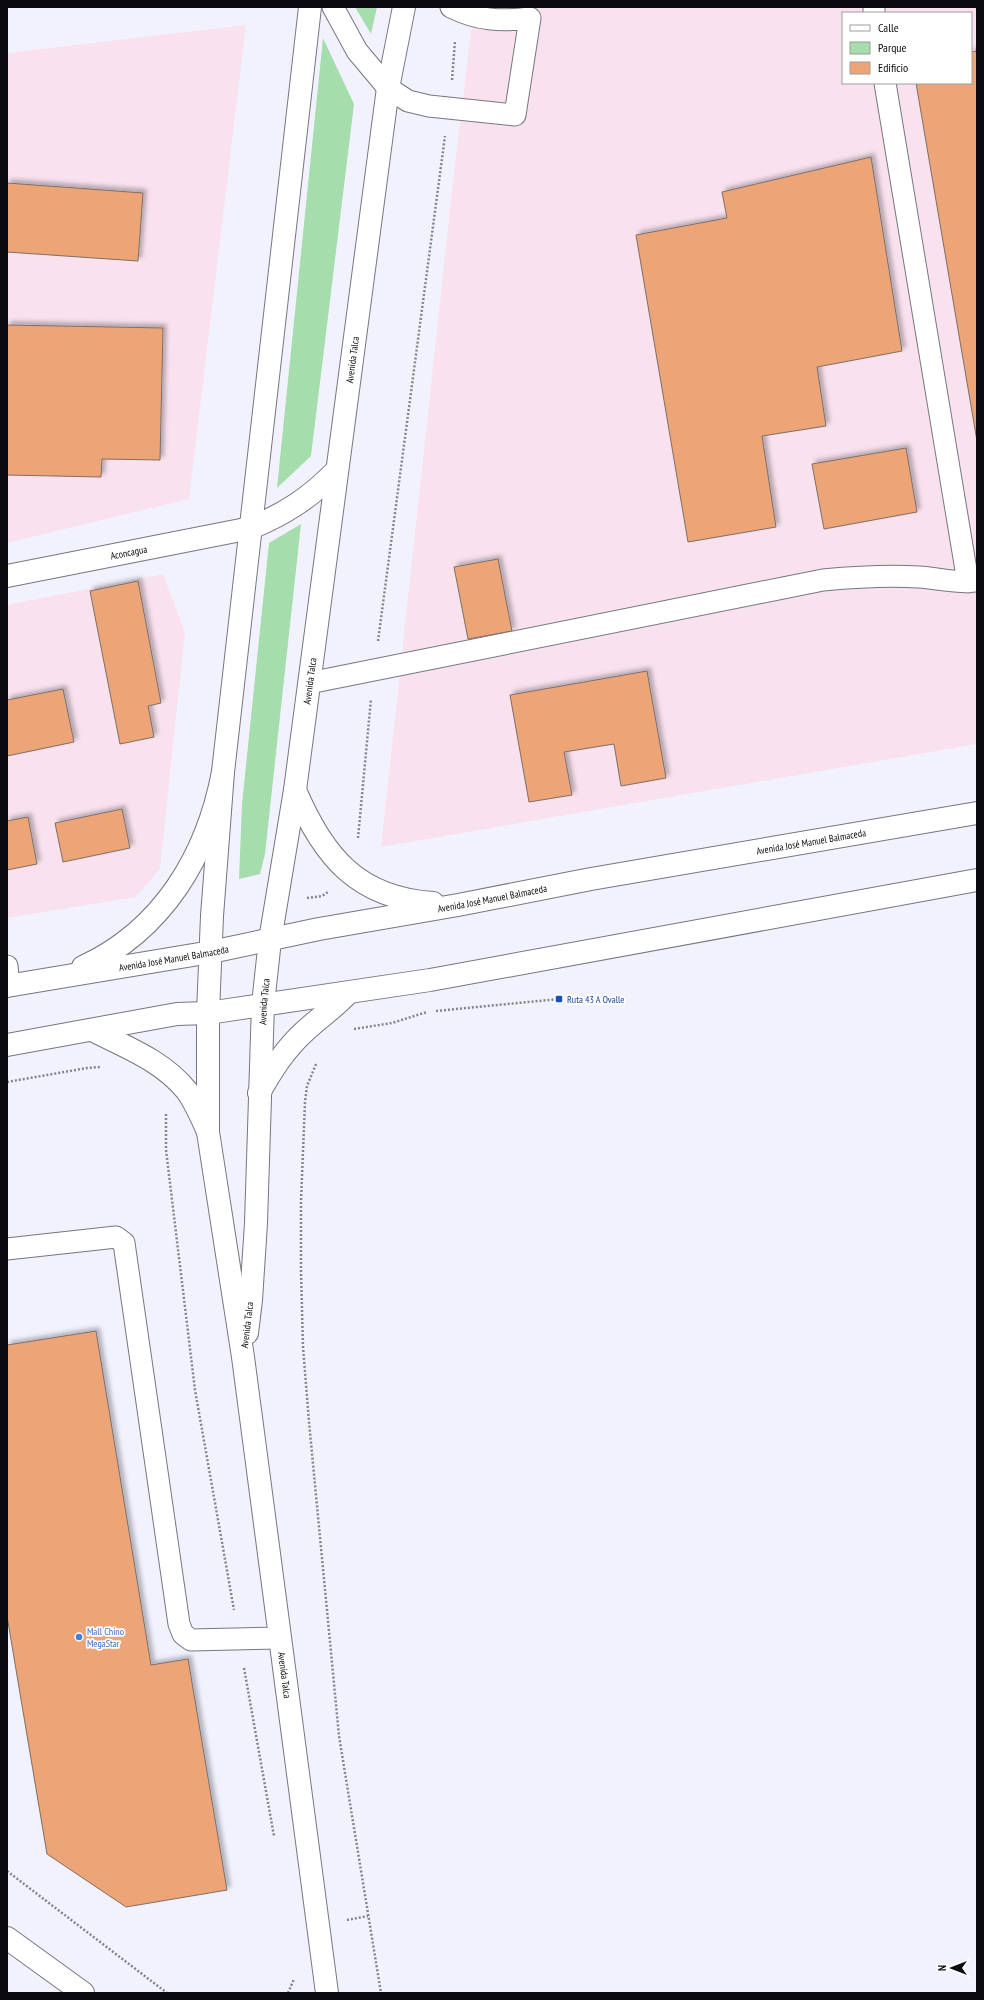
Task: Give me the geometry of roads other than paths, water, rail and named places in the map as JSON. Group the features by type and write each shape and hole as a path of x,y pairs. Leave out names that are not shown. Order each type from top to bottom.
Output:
{"main road":[{"name":"Avenida Talca","path":"310,7 223,772 208,1013 208,1132 243,1357 328,1993"},
{"name":"Avenida Talca","path":"243,1357 251,1300 256,1224 263,1004 270,940 295,790 388,88 404,7"},
{"name":"Aconcagua","path":"7,576 251,528 291,509 310,496 337,470"},
{"path":"64,976 92,963 119,946 144,926 166,903 183,880 200,848 218,800 223,772"},
{"path":"295,790 305,814 318,837 335,858 354,877 376,890 400,899 458,905"},
{"name":"Avenida José Manuel Balmaceda","path":"8,979 64,976 211,952 319,929 458,905 591,879 977,813"},
{"path":"7,1045 177,1014 208,1013 263,1004 347,994 430,980 977,880"},
{"path":"259,1094 272,1070 287,1049 305,1031 335,1008 347,994"},
{"path":"92,1030 151,1060 171,1074 187,1092 199,1111 208,1132"},
{"path":"7,1938 83,1993"}],"lane":[{"path":"333,7 357,52 388,88 408,101 418,104 515,115 530,18 508,21 486,20 455,9"},
{"path":"309,683 823,580 892,576 972,582 885,84"},
{"path":"7,1249 116,1237 124,1243 179,1624 183,1634 191,1640 280,1638"}],"place":[{"name":"Ruta 43 A Ovalle","path":"559,999"},
{"name":"Mall Chino MegaStar","path":"79,1637"}]}
